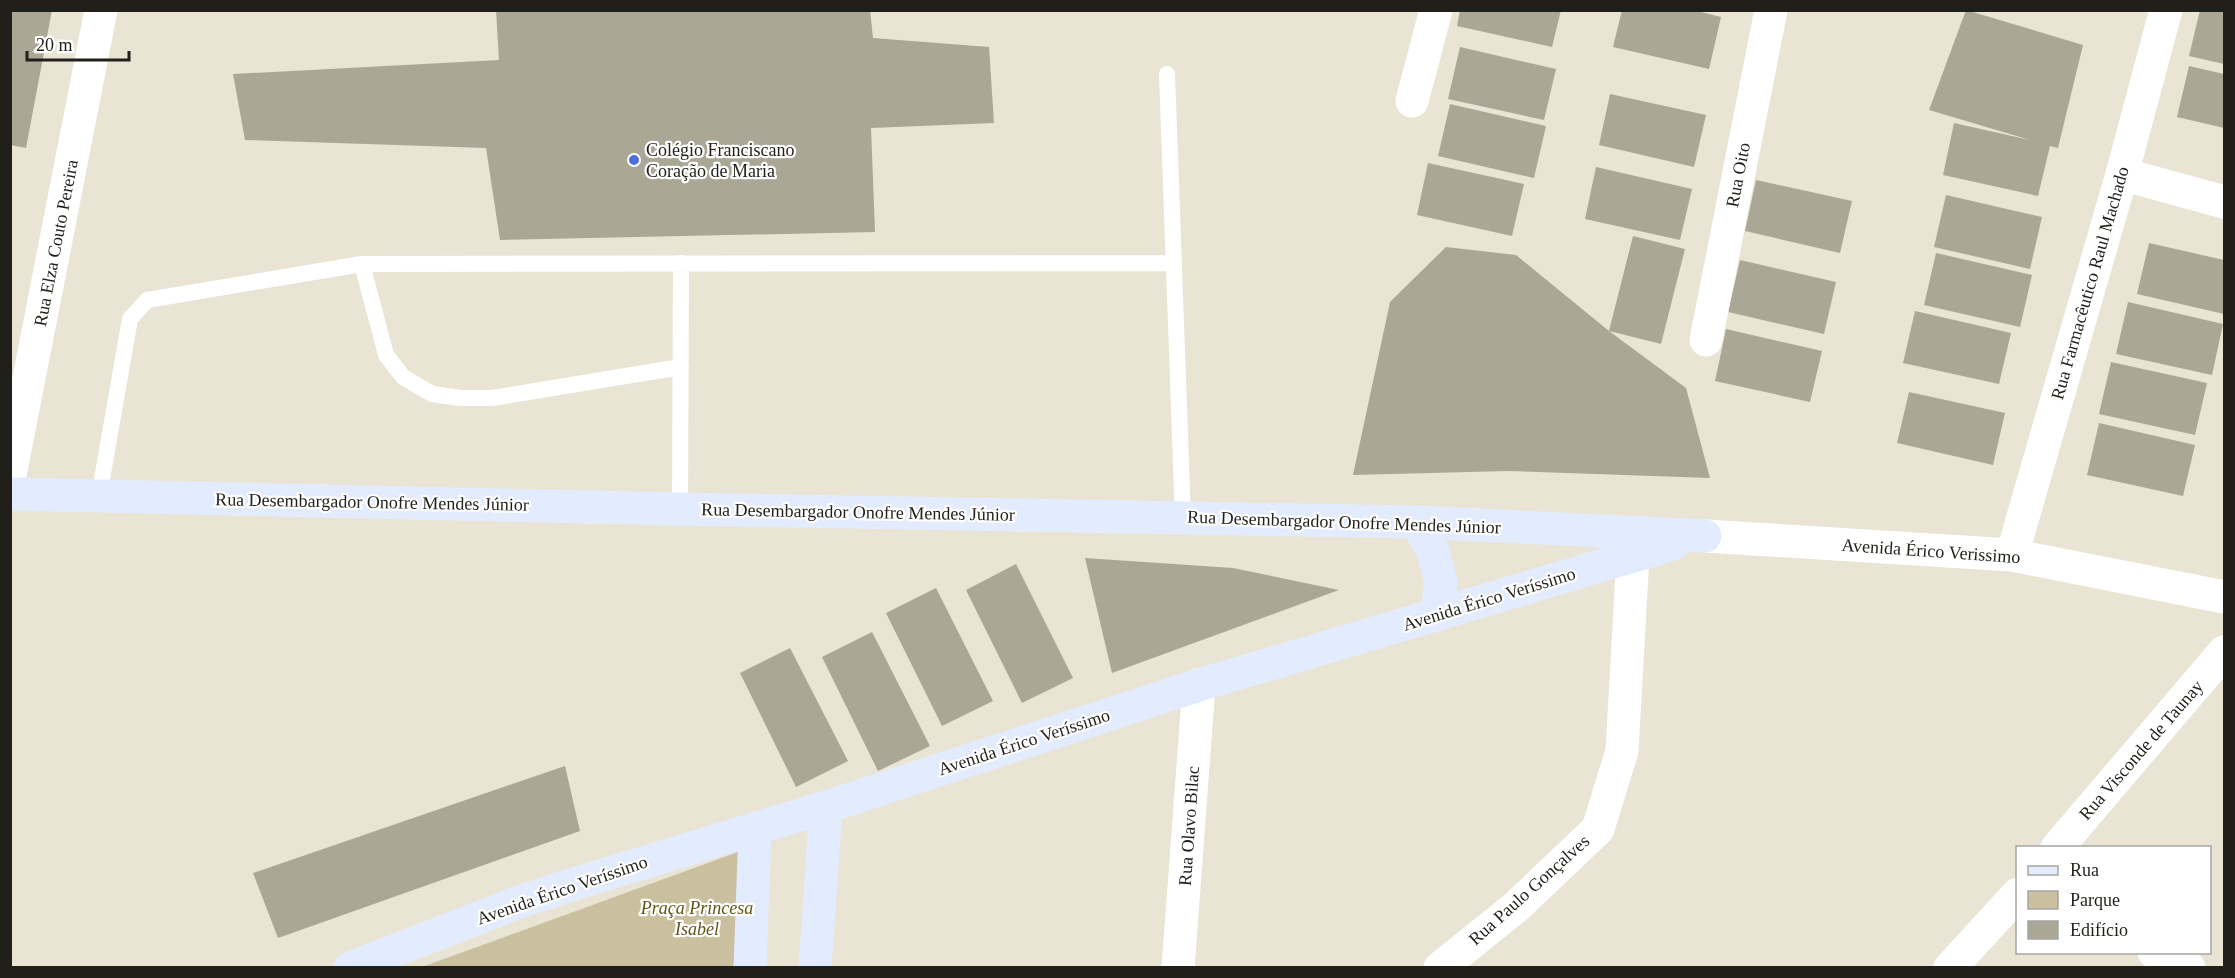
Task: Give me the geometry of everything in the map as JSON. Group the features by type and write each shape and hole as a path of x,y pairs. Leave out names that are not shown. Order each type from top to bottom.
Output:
{"street":[{"name":"Rua Elza Couto Pereira","path":"10,475 101,10"},
{"path":"1412,101 1436,10"},
{"name":"Rua Oito","path":"1706,340 1771,10"},
{"name":"Rua Farmacêutico Raul Machado","path":"2012,555 2122,174 2166,10"},
{"path":"2122,174 2224,202"},
{"name":"Rua Desembargador Onofre Mendes Júnior","path":"10,494 1416,522 1705,536"},
{"path":"1416,522 1433,550 1441,583 1436,616"},
{"name":"Avenida Érico Verissimo","path":"1705,536 2012,555 2224,597"},
{"name":"Avenida Érico Veríssimo","path":"350,968 519,902 826,807 1199,685 1436,616 1633,555 1705,536"},
{"name":"Rua Paulo Gonçalves","path":"1440,968 1517,906 1598,829 1622,751 1633,555"},
{"name":"Rua Visconde de Taunay","path":"2059,846 2224,652"},
{"name":"Rua Olavo Bilac","path":"1178,968 1199,685"},
{"path":"815,968 826,807"},
{"path":"750,968 755,828"},
{"path":"1950,968 2016,895"},
{"path":"2158,954 2189,968"}],"lane":[{"path":"1167,74 1183,518"},
{"path":"680,509 681,263"},
{"path":"99,496 130,319 147,300 362,264 1174,263"},
{"path":"362,264 386,355 403,377 432,394 460,398 492,398 681,367"}],"green space":[{"name":"Praça Princesa Isabel","path":"749,848 743,967 422,967"}],"building":[{"path":"10,10 52,10 26,148 10,145"},
{"path":"496,10 870,10 873,38 989,47 994,123 871,128 875,232 500,240 486,148 245,140 233,74 499,60"},
{"path":"1460,10 1561,10 1552,47 1457,26"},
{"path":"1622,10 1693,10 1721,17 1709,69 1613,47"},
{"path":"1966,10 2083,45 2058,148 2050,146 2038,196 1943,175 1954,123 2030,140 1929,110"},
{"path":"2200,10 2224,10 2224,64 2189,56"},
{"path":"1460,47 1556,69 1544,120 1448,99"},
{"path":"2189,66 2224,74 2224,128 2177,117"},
{"path":"1610,94 1706,115 1694,167 1599,145"},
{"path":"1450,104 1546,126 1534,178 1438,156"},
{"path":"1428,163 1524,184 1512,236 1417,215"},
{"path":"1596,167 1692,189 1680,240 1585,219"},
{"path":"1756,180 1852,201 1840,253 1745,231"},
{"path":"1946,195 2042,217 2030,269 1934,247"},
{"path":"1633,236 1685,249 1661,344 1609,331"},
{"path":"2149,243 2224,260 2224,314 2137,294"},
{"path":"1446,247 1516,255 1609,331 1686,388 1710,478 1508,471 1353,475 1390,302"},
{"path":"1936,253 2032,275 2020,327 1924,305"},
{"path":"1740,260 1836,282 1824,334 1728,312"},
{"path":"2128,302 2223,324 2212,375 2116,354"},
{"path":"1915,311 2011,333 1999,384 1903,363"},
{"path":"1726,329 1822,351 1810,402 1715,381"},
{"path":"2111,362 2207,383 2195,435 2099,414"},
{"path":"1909,392 2005,413 1993,465 1897,443"},
{"path":"2099,423 2195,445 2183,496 2087,475"},
{"path":"1085,558 1233,568 1339,590 1112,673"},
{"path":"1016,564 1073,678 1022,703 966,590"},
{"path":"936,588 993,701 942,726 886,613"},
{"path":"872,632 930,746 878,771 822,657"},
{"path":"790,648 848,761 796,787 740,673"},
{"path":"565,766 580,831 278,938 253,873"}],"place":[{"name":"Colégio Franciscano Coração de Maria","path":"634,160"}]}
